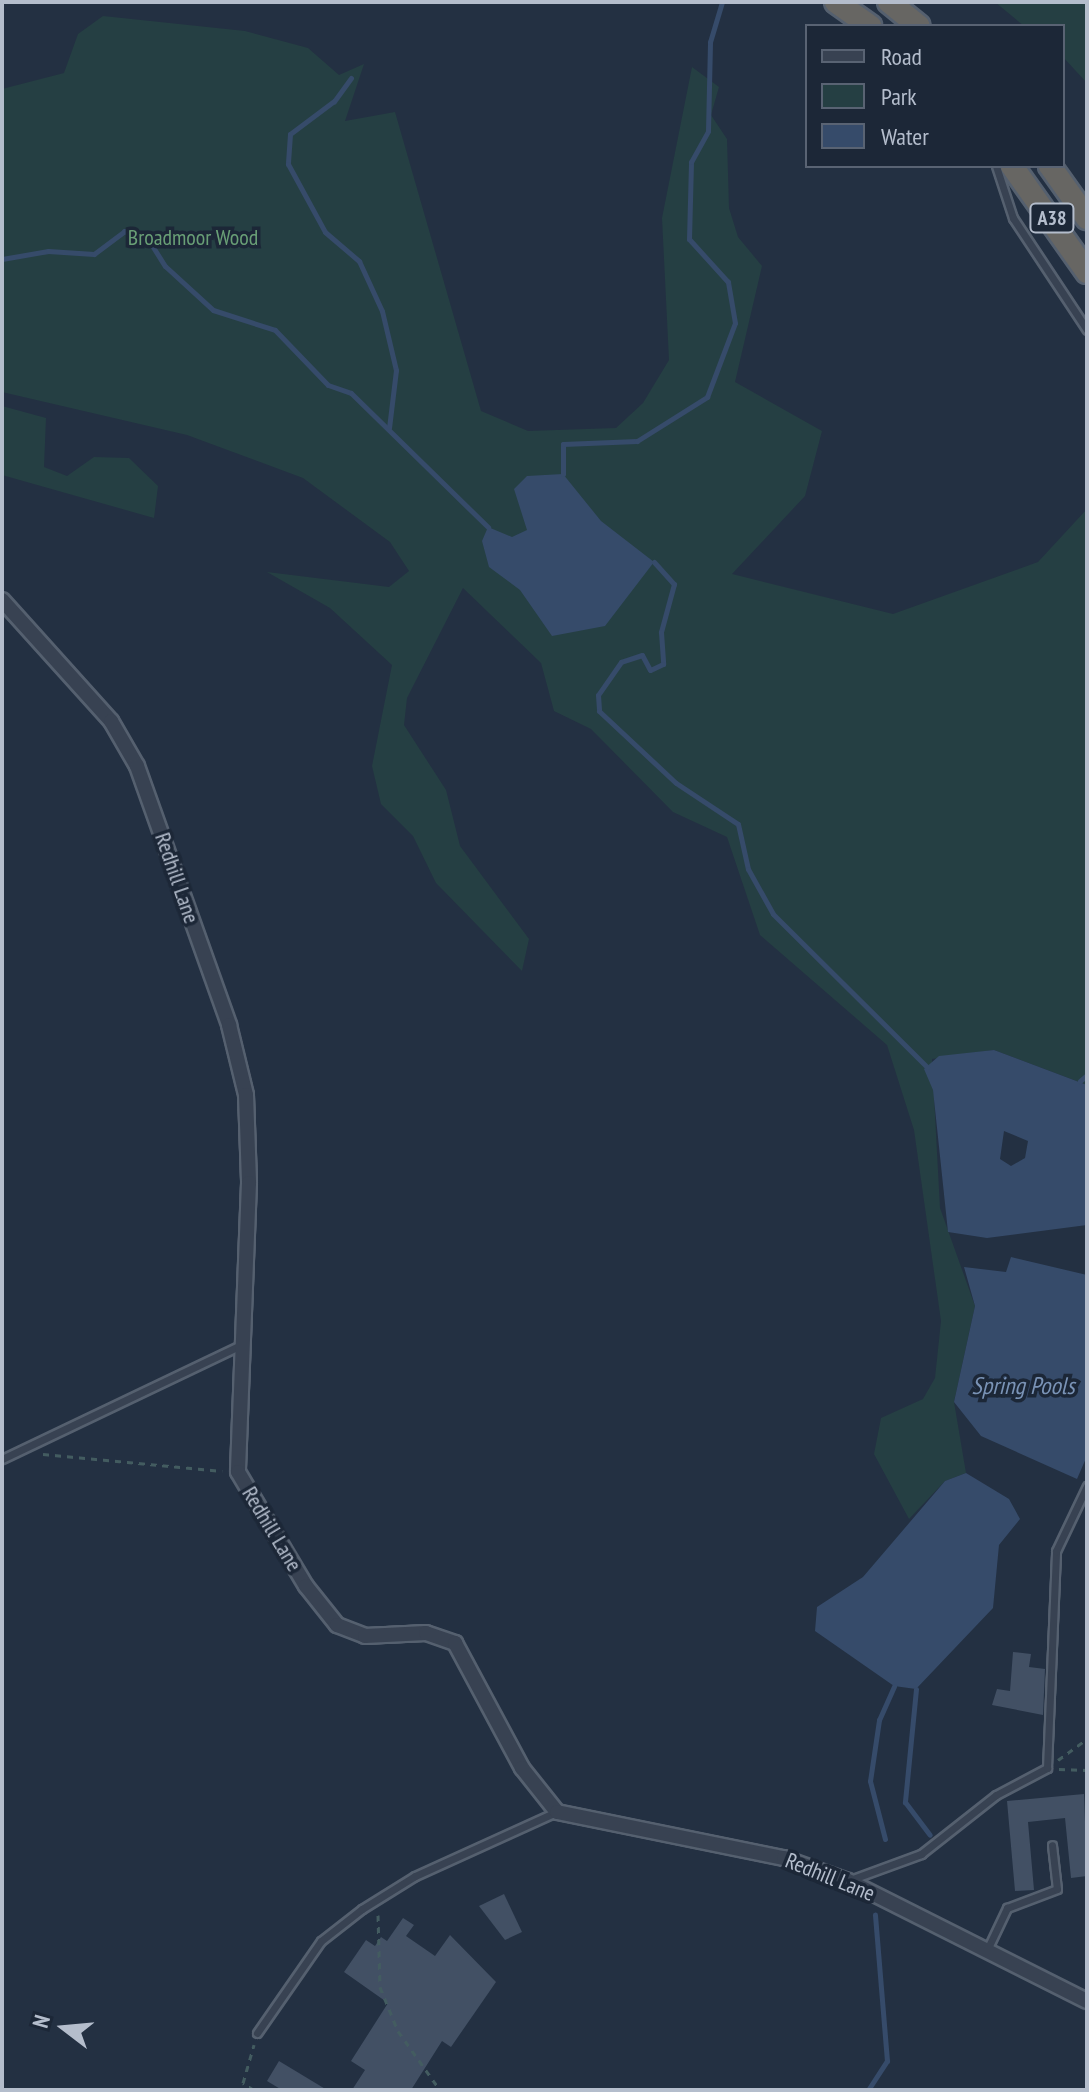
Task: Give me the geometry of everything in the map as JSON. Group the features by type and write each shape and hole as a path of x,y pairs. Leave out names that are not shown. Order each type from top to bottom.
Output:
{"highway":[{"path":"836,2 867,24"},
{"path":"889,2 916,24"},
{"name":"A38","path":"1013,168 1087,272"},
{"name":"A38","path":"1051,168 1087,218"}],"street":[{"name":"Redhill Lane","path":"2,600 111,721 137,766 229,1025 246,1095 249,1169 239,1346 238,1472 337,1625 365,1636 426,1633 455,1643 522,1768 557,1812 634,1832 705,1838 848,1881 1087,2001"}],"lane":[{"path":"997,168 1013,218 1087,330"},
{"path":"2,1459 239,1346"},
{"path":"848,1881 921,1854 996,1795 1047,1768 1056,1551 1087,1486"},
{"path":"257,2033 321,1941 378,1899 557,1812"},
{"path":"986,1952 1007,1908 1057,1889 1052,1845"}],"path":[{"path":"20,1450 238,1472"},
{"path":"1047,1768 1087,1739"},
{"path":"1047,1768 1087,1770"},
{"path":"378,1899 380,1987 398,2031 440,2090"},
{"path":"241,2090 257,2033"},
{"path":"243,2083 254,2090"}],"green space":[{"path":"995,2 1087,2 1087,83 1065,59 1065,24 1022,24"},
{"name":"Broadmoor Wood","path":"103,16 245,31 308,48 339,75 364,64 345,121 395,112 481,411 528,431 616,428 643,403 669,360 662,218 692,67 719,87 711,115 727,139 729,208 738,237 762,266 735,382 822,431 805,496 732,574 893,614 1038,562 1087,509 1087,1085 994,1050 932,1059 940,1208 975,1306 954,1402 966,1473 945,1481 909,1519 874,1454 881,1418 923,1399 935,1378 941,1321 914,1130 887,1045 760,935 727,837 673,812 591,729 554,711 541,663 463,588 407,698 404,725 446,790 460,846 529,939 522,971 436,883 413,836 381,804 372,766 392,665 330,608 267,572 389,587 409,571 390,542 303,478 187,435 2,392 2,89 64,73 78,34"},
{"path":"2,406 46,418 44,467 67,476 94,457 129,458 158,486 154,518 2,475"}],"water":[{"path":"563,474 601,521 654,562 605,626 552,636 520,590 489,567 482,541 488,527 512,537 527,530 514,489 527,476"},
{"path":"994,1050 1087,1085 1087,1225 987,1238 948,1232 933,1090 924,1069 939,1056","holes":["1004,1131 1028,1141 1025,1158 1011,1166 1000,1159"]},
{"name":"Spring Pools","path":"1011,1257 1087,1275 1087,1456 1077,1479 981,1436 954,1402 975,1306 964,1267 1006,1272"},
{"path":"966,1473 1009,1499 1020,1519 999,1545 993,1608 916,1689 894,1686 815,1631 817,1607 863,1577 945,1481"}],"building":[{"path":"1013,1652 1031,1654 1029,1667 1045,1669 1043,1715 992,1705 997,1689 1010,1691"},
{"path":"1084,1794 1087,1876 1071,1878 1065,1818 1028,1822 1034,1890 1015,1891 1007,1801"},
{"path":"504,1894 522,1932 505,1940 479,1906"},
{"path":"403,1918 414,1925 406,1936 435,1956 450,1935 496,1982 451,2047 442,2041 411,2090 352,2090 365,2070 351,2061 388,2003 344,1972 366,1940 375,1946 381,1937 387,1941"},
{"path":"279,2061 327,2090 282,2090 267,2081"}],"waterway":[{"path":"563,474 563,444 637,441 707,397 735,323 728,282 689,239 691,162 708,131 710,42 722,2"},
{"path":"351,78 334,101 290,134 288,164 325,232 359,261 382,311 396,370 389,428"},
{"path":"2,259 48,251 94,254 124,231 148,239 165,266 213,310 275,330 328,385 351,393 488,527"},
{"path":"654,562 674,584 661,632 663,664 650,670 642,655 621,662 598,695 599,711 676,783 738,824 748,869 773,914 927,1067"},
{"path":"1080,1081 1087,1075"},
{"path":"885,1839 870,1781 879,1720 894,1686"},
{"path":"916,1689 905,1802 930,1835"},
{"path":"868,2090 887,2061 875,1914"}]}
